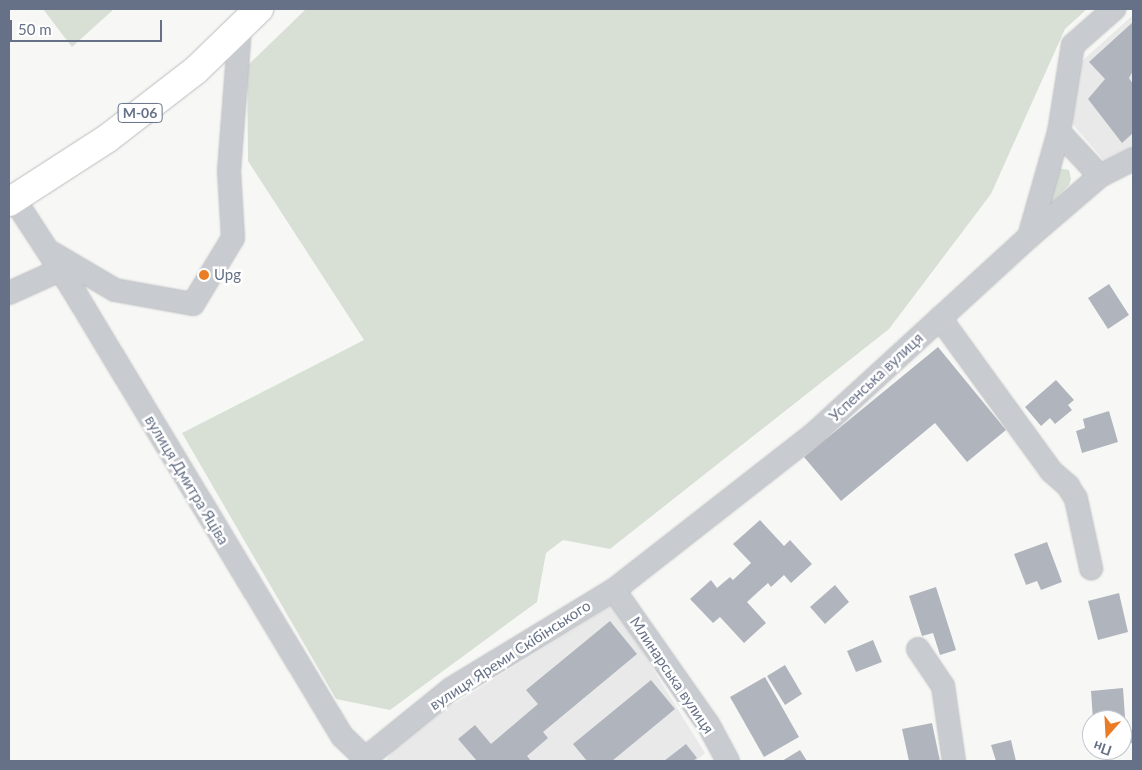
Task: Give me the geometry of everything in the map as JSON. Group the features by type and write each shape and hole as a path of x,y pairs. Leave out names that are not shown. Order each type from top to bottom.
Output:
{"highway":[{"name":"М-06","path":"12,200 108,138 196,70 250,18"}],"street":[{"path":"1029,236 1059,132 1073,45 1114,9"},
{"path":"47,250 115,290 193,304 232,238 229,171 250,18"},
{"path":"1059,132 1100,176"},
{"name":"Успенська вулиця","path":"614,590 816,432 1029,236 1100,176 1133,159"},
{"name":"вулиця Дмитра Яціва","path":"12,200 60,270 342,736 363,759"},
{"path":"9,293 60,270"},
{"path":"940,318 1050,471 1068,486 1076,499 1091,568"},
{"name":"вулиця Яреми Скібінського","path":"363,759 451,689 614,590"},
{"name":"Млинарська вулиця","path":"614,590 708,724 728,761"},
{"path":"918,649 943,686 954,761"}],"shaded area":[{"path":"43,9 114,9 72,47"},
{"path":"306,9 1087,9 1065,29 991,194 889,329 610,549 563,540 546,553 537,602 390,710 336,699 182,433 364,340 248,161 247,66"},
{"path":"1133,15 1133,149 1107,164 1069,120 1072,80 1082,61"},
{"path":"1057,168 1069,170 1071,179 1069,185 1046,208"},
{"path":"613,605 705,753 696,761 386,761 399,738"}],"building":[{"path":"1133,22 1133,71 1129,78 1133,84 1133,133 1122,143 1088,99 1105,79 1089,62"},
{"path":"1109,284 1129,315 1108,329 1088,298"},
{"path":"938,347 1006,430 967,462 935,423 841,501 804,457"},
{"path":"1056,380 1074,400 1068,405 1072,410 1055,424 1050,418 1041,426 1025,407"},
{"path":"1109,411 1118,442 1082,453 1076,431 1085,428 1083,419"},
{"path":"760,520 784,546 790,540 812,564 791,583 784,575 771,587 768,583 747,602 766,623 744,643 720,617 713,623 690,599 711,580 717,588 730,577 733,580 751,563 733,544"},
{"path":"1047,542 1062,582 1041,590 1037,581 1026,585 1014,554"},
{"path":"835,585 849,602 825,624 810,607"},
{"path":"936,587 956,650 940,655 933,633 922,636 909,596"},
{"path":"1119,593 1128,632 1098,640 1088,601"},
{"path":"610,621 637,654 543,732 548,738 527,756 531,761 477,761 458,739 475,725 491,744 538,704 526,690"},
{"path":"873,640 882,662 856,672 847,651"},
{"path":"785,665 802,694 785,705 767,676"},
{"path":"765,677 799,737 764,757 730,697"},
{"path":"651,680 675,709 612,761 587,761 573,744"},
{"path":"1123,688 1125,710 1092,710 1091,691"},
{"path":"932,723 940,761 909,761 902,729"},
{"path":"1011,740 1016,761 996,761 991,745"},
{"path":"686,744 697,758 693,761 664,761"},
{"path":"800,750 807,761 782,761"}],"place":[{"name":"Upg","path":"204,275"}]}
